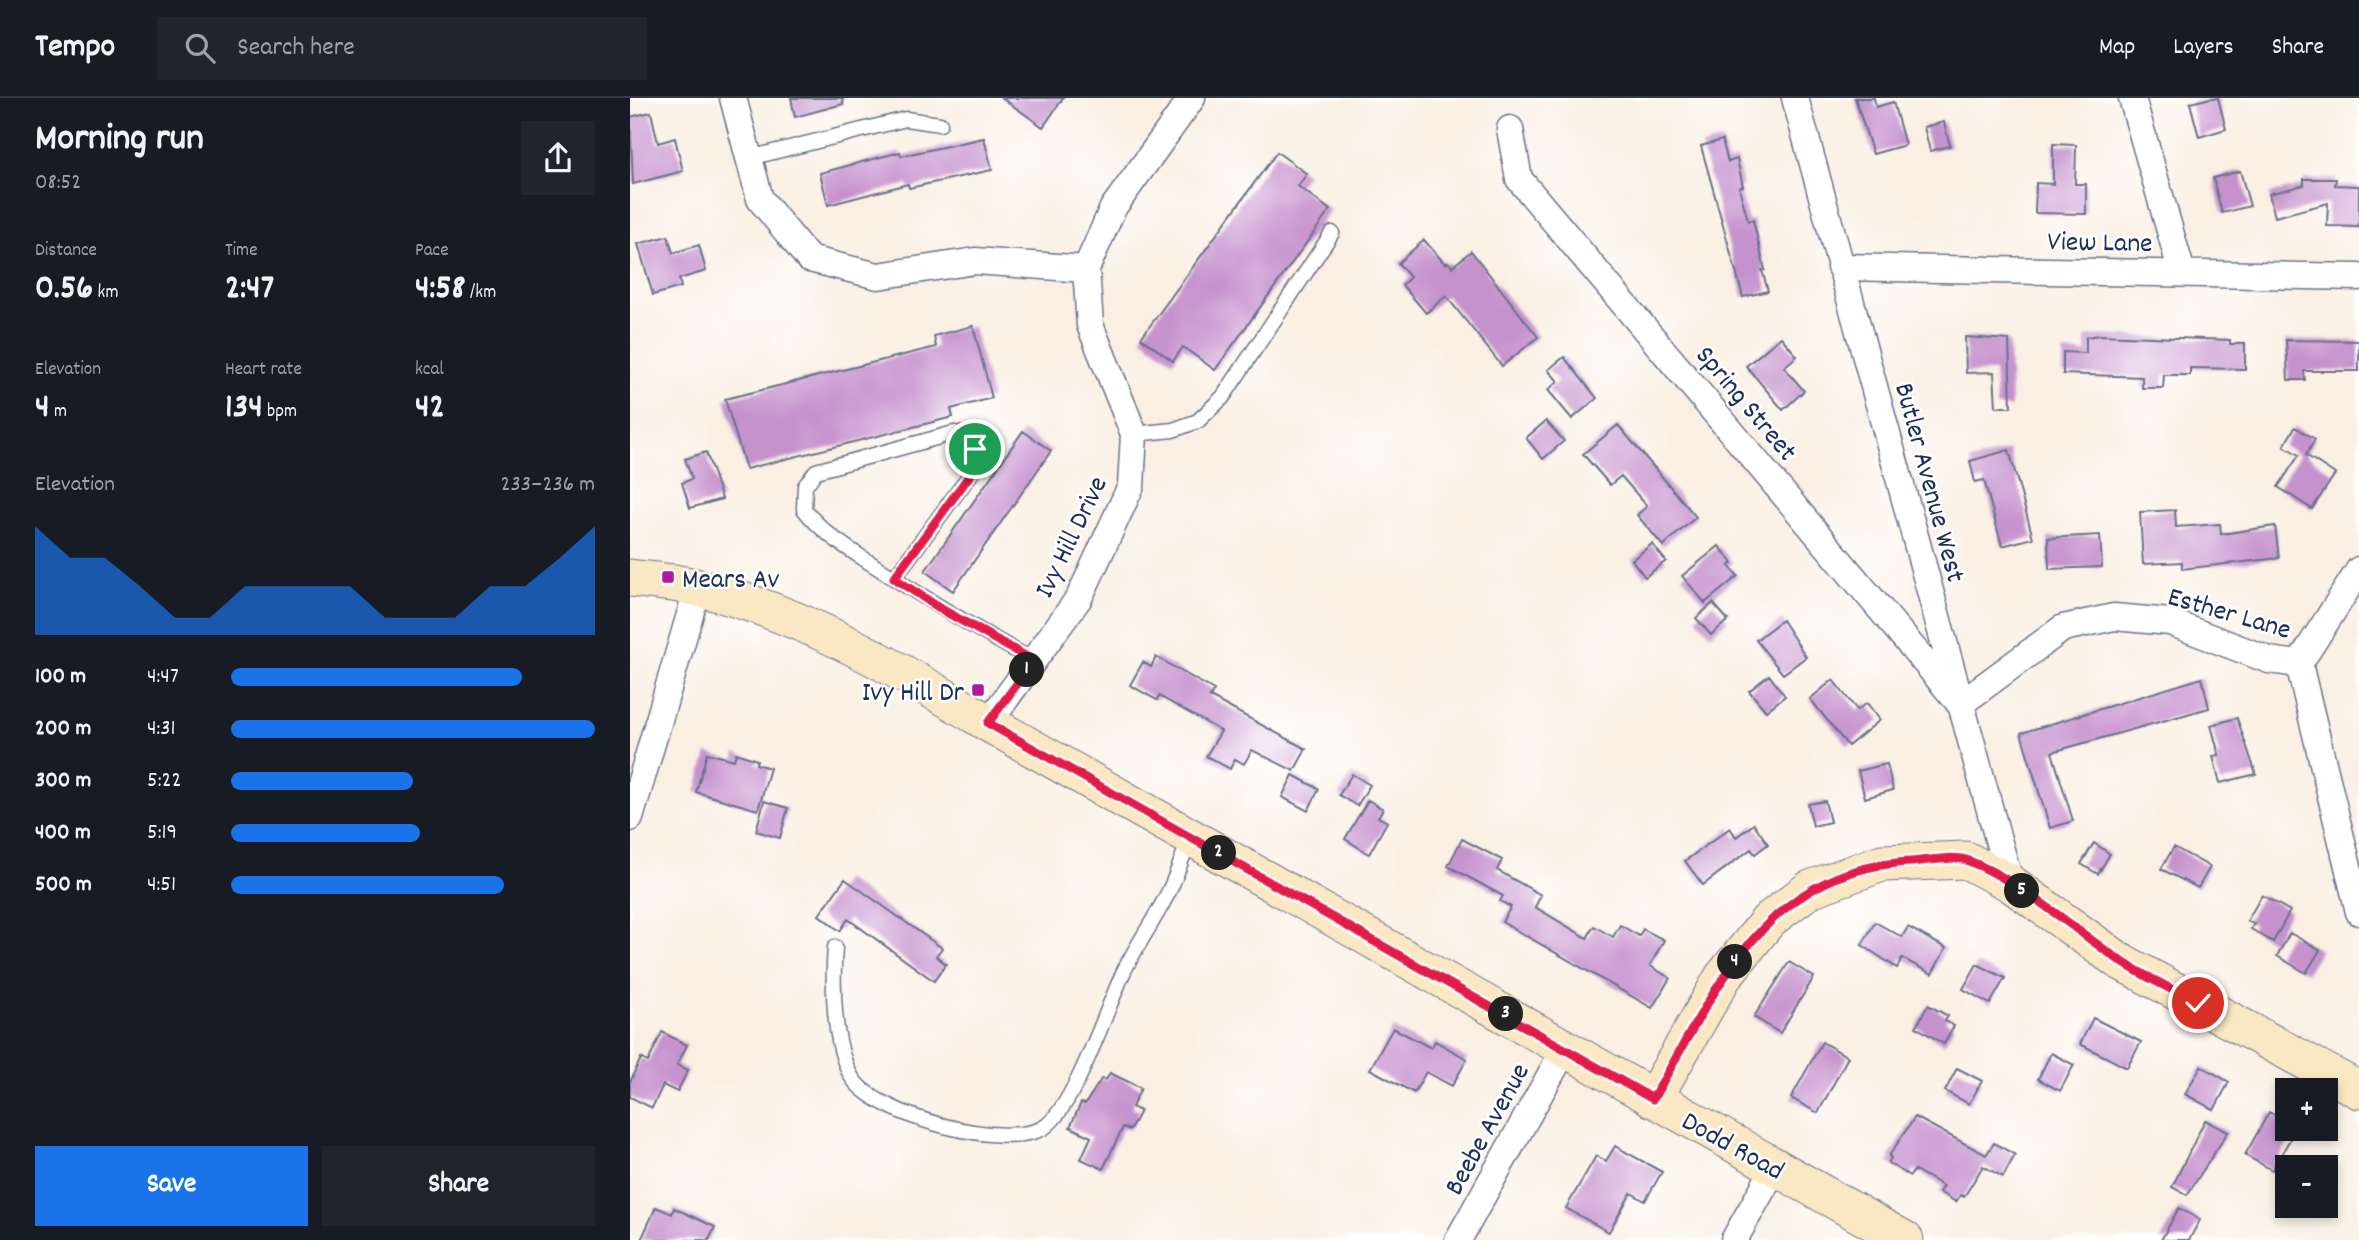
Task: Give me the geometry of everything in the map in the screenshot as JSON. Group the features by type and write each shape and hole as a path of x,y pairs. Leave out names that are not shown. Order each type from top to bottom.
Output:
{"main road":[{"name":"Dodd Road","path":"630,578 698,587 787,616 903,671 988,723 1905,1240"},
{"path":"1653,1099 1723,977 1769,920 1810,889 1882,863 1966,860 2010,883 2118,960 2359,1090"}],"street":[{"path":"733,98 760,199 809,259 878,276 975,261 1086,269"},
{"name":"Ivy Hill Drive","path":"988,723 1079,598 1131,486 1134,433 1090,325 1086,269 1113,208 1192,98"},
{"name":"Butler Avenue West","path":"1795,98 2010,883"},
{"path":"2132,98 2182,273"},
{"name":"Spring Street","path":"1510,129 1519,179 1960,704"},
{"name":"View Lane","path":"1840,267 2359,277"},
{"path":"2359,570 2299,664 2359,912"},
{"path":"630,818 698,587"},
{"name":"Esther Lane","path":"1960,704 2063,628 2114,617 2170,622 2269,660 2299,664"},
{"name":"Beebe Avenue","path":"1458,1240 1566,1047"},
{"path":"1734,1240 1776,1167"}],"lane":[{"path":"749,158 906,118 940,124"},
{"path":"1134,433 1173,429 1198,421 1223,397 1332,233"},
{"path":"894,578 973,471 975,449 967,435 954,433 816,471 805,486 804,509 819,528 894,578 941,609 1034,661"},
{"path":"835,947 833,975 836,1026 852,1077 880,1104 920,1119 979,1133 1032,1132 1046,1125 1064,1102 1088,1056 1124,972 1168,895 1190,837"}],"building":[{"path":"791,98 843,98 843,104 795,117"},
{"path":"1002,98 1063,98 1043,127"},
{"path":"1855,98 1874,98 1876,107 1893,102 1905,145 1873,154"},
{"path":"2218,98 2226,129 2199,137 2190,103"},
{"path":"651,112 658,143 675,138 683,171 633,184 630,117"},
{"path":"1944,122 1950,146 1930,151 1924,127"},
{"path":"984,138 992,170 909,188 908,184 828,205 820,173 900,152 901,156"},
{"path":"1722,140 1728,162 1737,159 1743,186 1739,187 1748,221 1753,220 1768,291 1743,297 1701,146"},
{"path":"2053,144 2076,145 2075,184 2086,184 2086,214 2035,213 2036,183 2053,184"},
{"path":"1277,152 1307,174 1298,186 1330,210 1215,370 1183,347 1173,361 1141,338"},
{"path":"2240,171 2250,206 2222,213 2213,178"},
{"path":"2304,179 2336,179 2335,185 2359,186 2359,227 2327,226 2328,203 2275,217 2269,194 2304,185"},
{"path":"668,236 673,253 699,245 706,271 679,279 681,287 653,295 638,244"},
{"path":"1424,240 1445,264 1448,262 1452,267 1471,251 1538,337 1502,366 1446,296 1426,313 1402,285 1410,277 1398,263"},
{"path":"973,326 992,398 951,409 953,417 746,469 725,399 936,347 934,336"},
{"path":"2099,335 2230,340 2230,344 2245,344 2245,369 2190,368 2190,375 2164,375 2163,388 2142,388 2142,377 2063,374 2063,352 2086,353 2086,337"},
{"path":"1781,337 1797,356 1784,367 1804,391 1783,410 1746,366"},
{"path":"1965,337 2009,340 2011,407 1996,407 1994,372 1966,373"},
{"path":"2286,340 2359,341 2359,371 2304,371 2305,380 2288,380"},
{"path":"1564,357 1597,398 1572,419 1548,390 1558,381 1548,370"},
{"path":"1546,421 1564,441 1543,459 1526,438"},
{"path":"1618,425 1696,517 1663,546 1637,515 1647,506 1621,476 1610,485 1583,454"},
{"path":"2295,427 2315,439 2306,455 2335,474 2312,509 2278,487 2299,455 2284,446"},
{"path":"1023,431 1051,451 953,591 925,571"},
{"path":"2009,450 2033,538 2002,546 1984,480 1975,482 1970,461"},
{"path":"706,452 722,499 690,508 682,483 692,479 685,459"},
{"path":"2175,510 2176,527 2220,524 2221,534 2275,526 2279,558 2182,569 2182,562 2143,564 2140,512"},
{"path":"2100,535 2102,567 2049,569 2048,538"},
{"path":"1652,544 1666,561 1645,577 1632,560"},
{"path":"1719,546 1733,563 1729,566 1738,576 1705,603 1682,576"},
{"path":"1713,603 1728,620 1711,635 1696,618"},
{"path":"1782,620 1806,657 1783,674 1756,640"},
{"path":"1156,657 1214,690 1210,697 1306,749 1294,771 1252,750 1244,764 1235,759 1230,769 1206,756 1221,731 1159,696 1157,700 1130,685 1143,662 1151,667"},
{"path":"1769,675 1785,696 1766,711 1749,691"},
{"path":"2202,678 2209,708 2052,752 2073,821 2050,828 2021,733"},
{"path":"1833,680 1857,710 1867,703 1880,720 1848,746 1810,699"},
{"path":"2237,718 2256,774 2220,783 2213,756 2219,755 2211,725"},
{"path":"707,753 734,760 736,753 770,768 758,810 696,792"},
{"path":"1887,764 1893,790 1865,798 1858,771"},
{"path":"1352,774 1370,785 1357,806 1339,795"},
{"path":"1293,775 1319,789 1308,811 1282,797"},
{"path":"1368,800 1383,809 1378,817 1387,822 1369,854 1345,839"},
{"path":"764,801 788,808 780,838 756,831"},
{"path":"1825,801 1830,822 1813,826 1808,804"},
{"path":"1754,824 1768,844 1755,854 1751,849 1703,885 1685,861 1730,828 1736,837"},
{"path":"1462,839 1502,860 1497,870 1541,895 1535,907 1587,938 1594,926 1613,937 1620,925 1639,936 1643,929 1664,940 1650,966 1670,978 1652,1008 1502,922 1511,907 1500,901 1503,896 1448,866"},
{"path":"2094,843 2110,854 2098,874 2081,864"},
{"path":"2174,847 2210,867 2198,888 2161,869"},
{"path":"845,879 942,948 936,956 946,964 934,981 848,919 840,931 819,915"},
{"path":"2262,895 2290,911 2273,942 2251,929 2254,924 2247,921"},
{"path":"1875,922 1902,937 1908,927 1946,948 1932,974 1902,958 1897,968 1862,945"},
{"path":"2290,933 2320,950 2306,973 2277,956"},
{"path":"1789,962 1814,977 1780,1033 1754,1017"},
{"path":"1977,964 2005,978 1990,1004 1963,989"},
{"path":"1928,1005 1948,1016 1945,1021 1954,1026 1944,1044 1916,1027"},
{"path":"2093,1018 2141,1042 2127,1068 2080,1044"},
{"path":"1393,1028 1431,1048 1435,1041 1467,1059 1452,1086 1426,1072 1414,1093 1370,1069"},
{"path":"662,1032 687,1045 677,1065 688,1070 677,1092 663,1085 652,1108 630,1097 630,1082 641,1058 648,1062"},
{"path":"1822,1042 1848,1057 1818,1113 1791,1098"},
{"path":"2051,1053 2074,1065 2060,1091 2038,1079"},
{"path":"2201,1066 2229,1082 2214,1110 2185,1094"},
{"path":"1957,1068 1982,1081 1969,1104 1945,1091"},
{"path":"1110,1073 1141,1088 1132,1107 1140,1111 1130,1130 1123,1127 1103,1169 1081,1159 1091,1137 1070,1127 1081,1103 1085,1104 1102,1078 1106,1080"},
{"path":"2269,1112 2275,1115 2275,1141 2289,1141 2281,1155 2275,1155 2272,1170 2245,1155"},
{"path":"1915,1117 1986,1155 1994,1143 2015,1155 2003,1177 1983,1166 1964,1197 1960,1195 1956,1202 1939,1192 1943,1186 1915,1170 1910,1176 1888,1163 1891,1158 1889,1156"},
{"path":"2205,1120 2228,1132 2187,1195 2172,1187"},
{"path":"1615,1146 1662,1172 1645,1201 1631,1193 1609,1232 1566,1208 1596,1156 1606,1161"},
{"path":"656,1207 672,1214 674,1208 715,1227 709,1240 641,1240"},
{"path":"2179,1208 2200,1220 2189,1240 2161,1240"}],"place":[{"name":"Mears Av","path":"668,577"},
{"name":"Ivy Hill Dr","path":"978,690"}],"route":[{"path":"975,449 973,471 894,578 941,609 1034,661 988,723 1566,1047 1653,1099 1723,977 1769,920 1810,889 1882,863 1966,860 2010,883 2118,960 2198,1003"}]}
